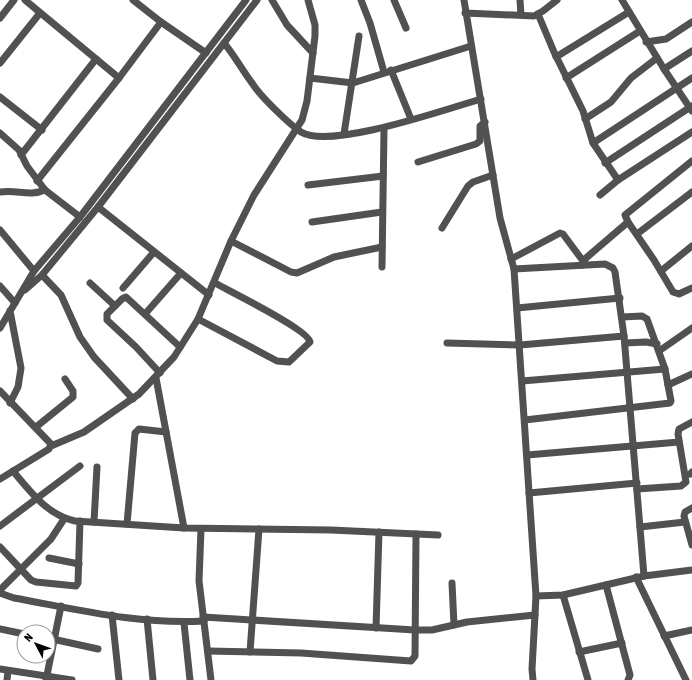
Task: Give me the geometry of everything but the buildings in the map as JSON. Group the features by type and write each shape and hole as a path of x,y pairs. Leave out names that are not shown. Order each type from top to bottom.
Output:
{"street":[{"path":"0,18 14,0"},
{"path":"25,0 119,78"},
{"path":"133,0 161,22 206,52"},
{"path":"0,328 34,272 80,217 246,0"},
{"path":"20,294 42,276 257,0"},
{"path":"272,0 287,25 313,53"},
{"path":"0,479 51,446 84,432 133,399 158,376 198,320 215,283 231,241 254,195 305,112 313,53 315,24 308,0"},
{"path":"361,0 388,71 411,119"},
{"path":"394,0 406,28"},
{"path":"464,0 500,218 514,269 536,596 532,669 533,680"},
{"path":"520,0 521,15"},
{"path":"465,13 521,15 538,14 558,0"},
{"path":"605,163 691,108 646,42 622,0"},
{"path":"556,57 629,12"},
{"path":"0,63 40,13"},
{"path":"538,14 585,119 593,143 605,163 618,180"},
{"path":"37,181 119,78 161,22"},
{"path":"646,42 666,39 692,22"},
{"path":"566,78 640,31"},
{"path":"344,134 359,36"},
{"path":"224,43 236,58 258,92 296,128 315,137 384,128 481,99"},
{"path":"310,78 353,83 471,46"},
{"path":"664,69 692,51"},
{"path":"585,119 611,102 631,78 657,58"},
{"path":"21,155 96,59"},
{"path":"593,143 692,78"},
{"path":"0,96 42,130"},
{"path":"418,162 476,144 480,141 480,126 485,122"},
{"path":"382,267 384,128"},
{"path":"600,195 618,180 692,132"},
{"path":"0,133 15,145 37,181 45,190 80,217"},
{"path":"692,161 627,212 626,218 676,294 682,294 692,288"},
{"path":"442,228 468,186 473,182 494,175"},
{"path":"308,185 383,176"},
{"path":"0,192 14,190 31,194 45,190"},
{"path":"637,234 692,192"},
{"path":"98,206 209,295"},
{"path":"312,222 382,212"},
{"path":"582,263 628,222"},
{"path":"0,230 34,272"},
{"path":"511,259 560,233 563,234 582,263"},
{"path":"231,241 291,272 297,273 334,257 382,247"},
{"path":"661,271 692,246"},
{"path":"122,288 154,252"},
{"path":"514,269 582,263 605,264 613,268 620,298 625,340 644,576"},
{"path":"145,314 181,273"},
{"path":"42,276 61,296 80,337 94,357 133,399"},
{"path":"90,283 115,306"},
{"path":"198,320 277,361 284,363 289,362 310,342 308,336 292,325 215,283"},
{"path":"0,286 15,303"},
{"path":"180,347 126,297 107,314 107,320 136,347 158,376 166,432 184,528"},
{"path":"517,308 620,298"},
{"path":"10,311 21,368 18,387 10,403"},
{"path":"525,420 630,408 671,401 665,369 646,317 622,317"},
{"path":"659,351 692,328"},
{"path":"447,343 520,345 625,340 657,344"},
{"path":"522,381 665,369"},
{"path":"668,385 692,374"},
{"path":"36,427 73,397 73,391 65,379"},
{"path":"0,390 10,403 50,442 51,446"},
{"path":"529,493 637,486 681,486 686,482 679,442 679,429 692,422"},
{"path":"127,524 135,433 138,429 166,432"},
{"path":"527,455 679,442"},
{"path":"0,526 80,466"},
{"path":"94,522 97,466"},
{"path":"13,471 36,498 64,519 201,529 379,532 438,535"},
{"path":"692,508 685,512 685,522 692,544"},
{"path":"64,519 51,539 0,592 14,598 112,616 184,623 203,619 251,620 432,630 454,625 535,615"},
{"path":"0,547 31,580 36,582 73,586 78,583 80,521"},
{"path":"640,526 685,522"},
{"path":"201,529 198,581 211,680"},
{"path":"250,652 251,620 259,529"},
{"path":"376,628 379,532"},
{"path":"208,651 301,653 407,661 415,656 416,534"},
{"path":"49,558 79,564"},
{"path":"536,596 563,595 636,577 692,570"},
{"path":"636,577 686,680"},
{"path":"452,583 454,625"},
{"path":"606,585 630,675 628,680"},
{"path":"563,595 588,680"},
{"path":"56,624 61,606"},
{"path":"112,616 119,680"},
{"path":"147,619 153,680"},
{"path":"184,623 190,680"},
{"path":"0,629 16,632"},
{"path":"664,636 692,630"},
{"path":"56,640 98,649"},
{"path":"579,652 622,643"},
{"path":"47,678 48,664"},
{"path":"0,669 47,678 72,680"},
{"path":"7,680 8,671"}]}
